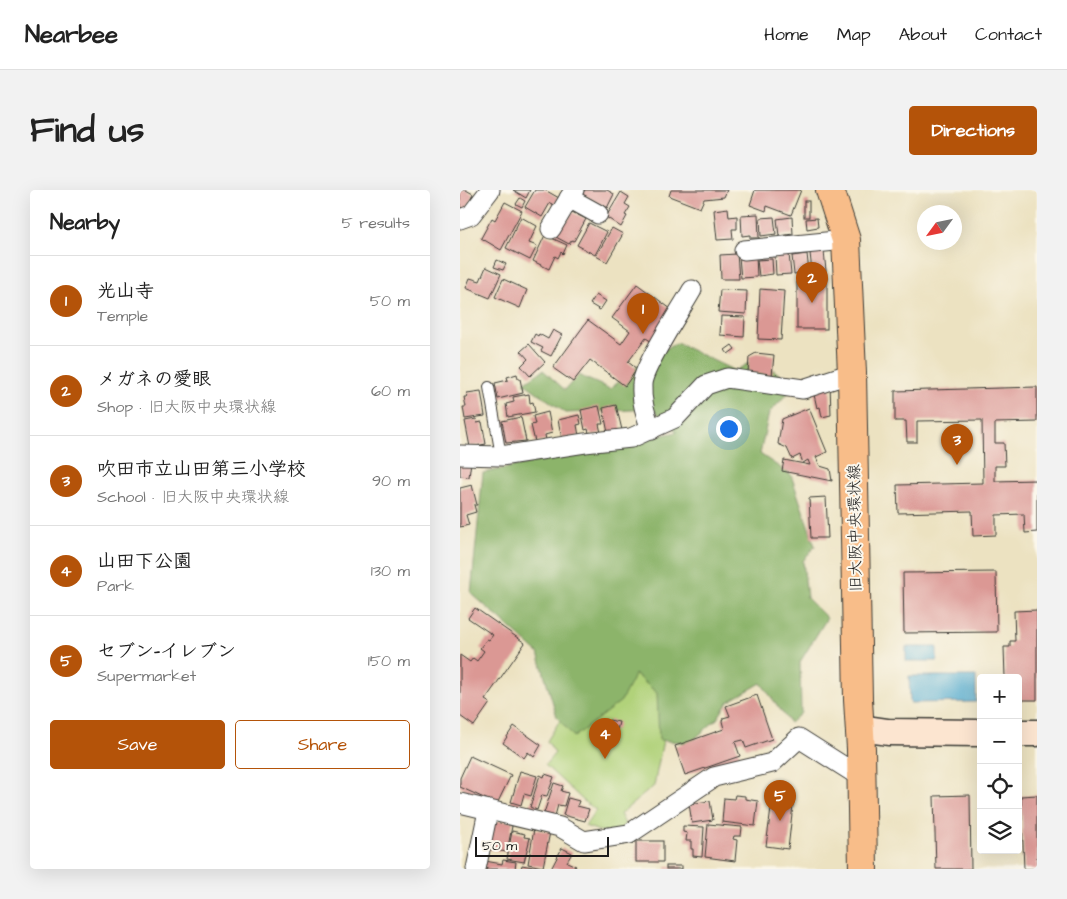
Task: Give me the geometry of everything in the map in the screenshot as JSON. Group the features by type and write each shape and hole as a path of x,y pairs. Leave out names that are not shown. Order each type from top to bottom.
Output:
{"main road":[{"name":"旧大阪中央環状線","path":"830,190 846,240 852,373 863,869"}],"street":[{"path":"460,219 471,214 490,190"},
{"path":"551,229 572,194 598,214"},
{"path":"744,250 846,240"},
{"path":"652,430 642,404 641,383 692,290"},
{"path":"460,455 502,456 631,438 675,418 706,385 726,378 802,389 852,373"},
{"path":"860,728 888,732 977,733"},
{"path":"1022,733 1037,733"},
{"path":"460,803 488,811 560,826 584,841 629,834 714,777 772,762 799,738 862,778"},
{"path":"476,869 488,811"}],"lane":[{"path":"488,387 502,456"}],"green space":[{"path":"677,343 735,371 757,358 795,386 769,413 760,454 791,475 815,546 803,561 807,598 827,618 800,662 801,713 790,723 761,683 728,702 717,719 690,743 659,740 657,693 635,674 621,701 574,737 557,717 538,653 471,593 483,473 677,432 653,409 566,413 524,383 543,370 565,390 578,375 610,389 646,359"},
{"path":"631,673 661,689 664,735 654,786 620,814 625,824 616,833 599,831 585,826 596,810 545,765 555,753 547,741 570,704"}],"water":[{"path":"906,647 937,647 937,661 906,661"},
{"path":"909,676 976,676 976,702 910,703"}],"building":[{"path":"460,190 466,190 473,194 467,210 460,207"},
{"path":"513,190 530,190 526,198"},
{"path":"535,190 545,190 559,198 554,205 550,203 542,217 525,207"},
{"path":"585,190 607,190 614,194 607,208 582,194"},
{"path":"671,190 727,190 724,197 704,199 700,208 669,196"},
{"path":"755,190 801,190 791,215 767,206 766,211 750,205"},
{"path":"621,192 629,197 625,204 630,207 621,227 606,217"},
{"path":"520,198 525,201 522,207 516,204"},
{"path":"804,201 809,201 809,217 804,217"},
{"path":"505,202 522,211 501,250 481,238 492,218 495,220"},
{"path":"728,208 729,217 737,216 737,229 732,229 733,239 717,240 714,210"},
{"path":"572,212 586,219 574,241 572,240 569,244 554,236 563,219 567,221"},
{"path":"758,214 759,238 750,238 750,235 742,236 741,215"},
{"path":"521,217 537,226 529,243 537,246 530,260 506,248"},
{"path":"774,217 776,234 761,236 760,218"},
{"path":"792,217 793,234 779,236 777,219"},
{"path":"817,218 818,227 807,229 806,219"},
{"path":"589,223 607,232 595,255 577,245"},
{"path":"612,228 623,234 607,262 596,256"},
{"path":"545,235 567,245 563,254 561,252 558,258 555,256 549,269 533,261"},
{"path":"824,251 826,271 812,272 810,253"},
{"path":"737,254 739,279 721,279 720,255"},
{"path":"789,254 791,274 776,275 775,255"},
{"path":"807,254 809,272 794,274 792,256"},
{"path":"756,256 757,277 741,278 739,257"},
{"path":"772,259 773,274 759,276 757,260"},
{"path":"497,260 506,264 503,270 494,267"},
{"path":"486,267 501,274 490,298 466,288 470,278 480,281"},
{"path":"797,278 827,278 827,329 797,329"},
{"path":"503,279 527,290 520,308 495,297"},
{"path":"637,284 675,312 652,342 646,338 628,362 637,369 625,386 590,360 573,382 553,368 588,320 621,344 630,331 612,318"},
{"path":"760,289 784,291 781,340 758,339"},
{"path":"720,290 747,291 746,314 718,312"},
{"path":"596,295 606,301 600,310 590,304"},
{"path":"721,316 745,317 744,337 720,335"},
{"path":"553,330 562,335 551,356 541,351 543,348 531,342 535,334 548,339"},
{"path":"529,344 545,362 530,376 521,366 528,359 521,351"},
{"path":"732,345 735,349 728,354 725,350"},
{"path":"756,353 774,355 772,376 748,373 749,357"},
{"path":"517,374 523,393 498,399 495,383 508,380 507,377"},
{"path":"830,384 831,415 822,417 820,407 817,408 813,390"},
{"path":"1037,387 1037,422 995,423 995,443 1004,443 1005,466 995,466 995,481 1037,480 1037,532 1025,533 1024,514 996,515 996,535 973,536 972,511 898,513 897,485 983,483 982,420 917,421 917,442 907,442 906,421 895,421 895,391"},
{"path":"481,391 485,416 465,419 463,407 466,407 464,397 468,397 467,393"},
{"path":"529,394 530,403 533,402 535,412 508,417 506,404 514,402 513,397"},
{"path":"616,405 622,430 608,433 603,408"},
{"path":"599,406 603,424 599,424 601,433 592,435 588,429 585,430 581,410"},
{"path":"809,408 827,452 816,457 820,466 830,469 832,481 782,471 784,460 810,465 808,460 803,463 800,455 792,459 787,448 778,444 782,419"},
{"path":"548,412 552,433 545,435 546,440 535,442 531,425 535,424 533,416"},
{"path":"579,415 581,424 577,425 579,436 562,439 558,420"},
{"path":"521,417 526,441 506,443 502,421"},
{"path":"476,419 477,423 482,422 486,444 470,447 465,421"},
{"path":"460,460 471,462 469,477 460,476"},
{"path":"472,485 477,505 474,505 476,512 466,515 469,525 460,527 460,488"},
{"path":"826,497 828,538 811,538 809,498"},
{"path":"996,572 997,632 904,633 903,573"},
{"path":"475,608 525,643 485,700 490,703 474,726 460,716 460,655 470,662 473,658 477,661 484,651 480,648 493,635 468,618"},
{"path":"1037,610 1037,700 1022,700 1022,674 1005,674 1004,647 1010,647 1010,641 1015,641 1014,611"},
{"path":"757,695 772,739 746,748 743,740 735,742 740,756 685,775 675,746 724,729 723,718 730,716 726,706"},
{"path":"609,720 619,722 617,730 607,728"},
{"path":"514,726 541,745 534,757 528,752 524,758 503,743"},
{"path":"470,756 511,775 497,804 460,787 460,778"},
{"path":"520,771 537,776 531,796 524,794 521,805 511,802"},
{"path":"545,774 554,777 547,796 542,795 537,810 530,807 540,775 544,777"},
{"path":"554,783 563,786 561,791 568,793 564,806 558,805 555,816 544,813"},
{"path":"773,794 794,796 788,849 766,846"},
{"path":"735,795 745,796 745,799 758,801 755,826 722,822 724,798 734,799"},
{"path":"970,795 971,869 936,869 934,796"},
{"path":"1037,795 1037,869 1024,869 1022,796"},
{"path":"568,798 579,801 577,806 589,809 585,821 563,815"},
{"path":"710,801 713,820 692,823 689,804"},
{"path":"494,821 513,821 507,852 488,849"},
{"path":"708,824 742,827 741,836 734,836 733,839 737,840 735,861 705,857"},
{"path":"683,826 704,827 702,857 693,856 691,841 686,841 687,833 683,832"},
{"path":"534,829 550,832 543,867 528,864"},
{"path":"512,831 525,834 524,837 530,838 524,862 507,859"},
{"path":"636,841 663,841 663,862 636,862"},
{"path":"562,848 572,853 567,862 576,866 574,869 551,869"},
{"path":"503,860 516,862 515,869 484,869 485,861 502,864"},
{"path":"522,865 538,868 538,869 521,869"},
{"path":"666,866 682,866 682,869 666,869"}],"place":[{"name":"メガネの愛眼","path":"812,303"},
{"name":"光山寺","path":"643,334"},
{"name":"吹田市立山田第三小学校","path":"957,465"},
{"name":"山田下公園","path":"605,759"},
{"name":"セブン-イレブン","path":"780,821"}]}
